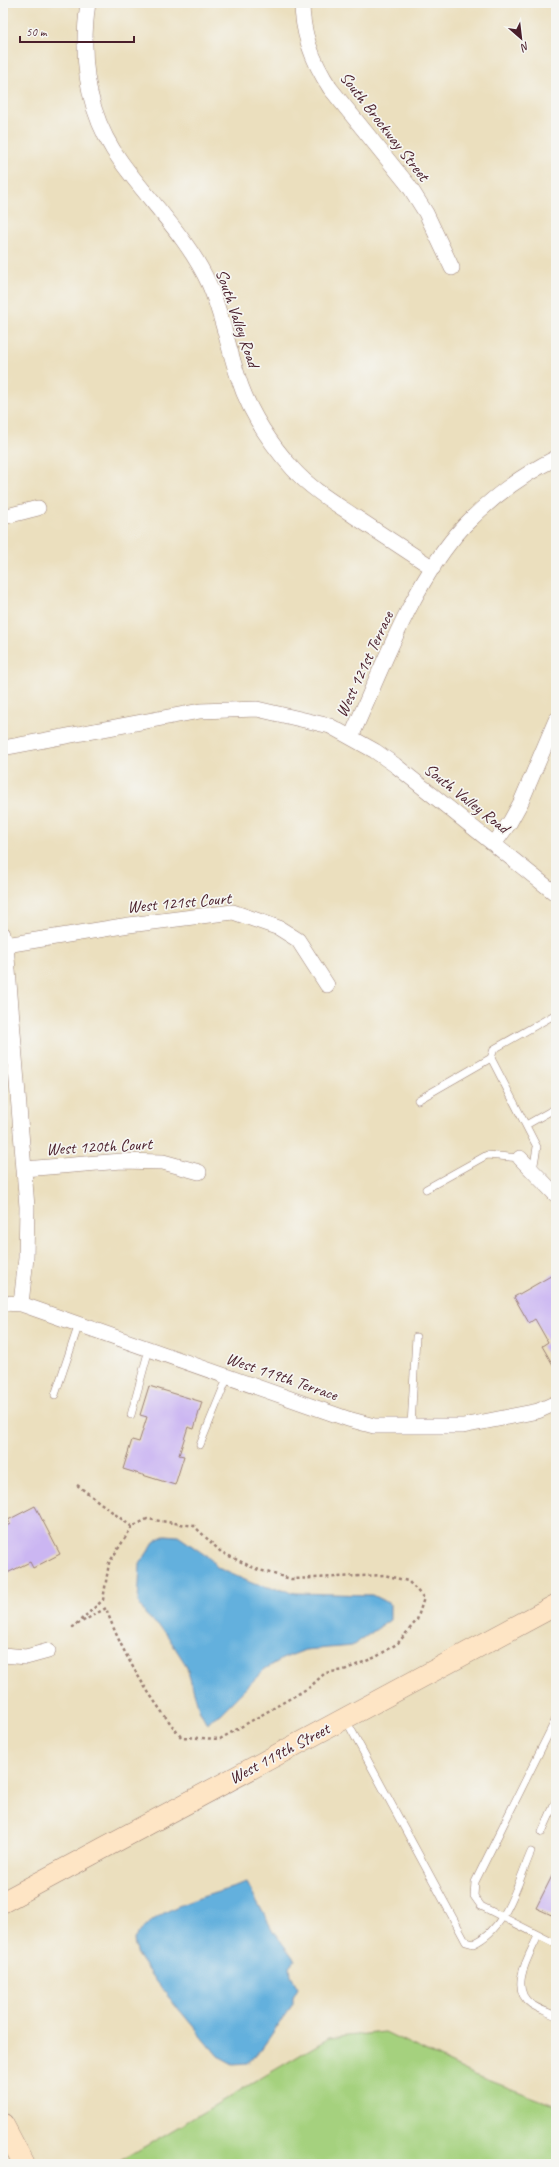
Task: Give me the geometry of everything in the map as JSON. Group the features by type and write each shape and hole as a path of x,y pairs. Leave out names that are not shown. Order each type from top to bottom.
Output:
{"main road":[{"name":"West 119th Street","path":"3,1902 556,1605"},
{"path":"3,2124 24,2164"}],"street":[{"name":"South Valley Road","path":"88,3 84,49 89,89 96,115 116,155 188,245 202,270 214,299 238,378 260,426 285,459 311,486 433,568"},
{"name":"South Brockway Street","path":"302,3 307,44 319,71 330,88 409,186 426,213 452,268"},
{"name":"West 121st Terrace","path":"3,748 200,711 233,709 257,709 282,714 330,726 351,737 403,622 433,568 464,526 497,496 556,458"},
{"path":"3,517 38,508"},
{"path":"494,844 510,822 521,802 556,720"},
{"name":"South Valley Road","path":"351,737 395,765 556,894"},
{"name":"West 121st Court","path":"5,940 233,912 279,928 298,940 327,985"},
{"path":"5,940 9,1050 24,1169 27,1230 21,1304"},
{"path":"520,1158 556,1195"},
{"name":"West 120th Court","path":"24,1169 122,1161 163,1162 199,1172"},
{"name":"West 119th Terrace","path":"3,1303 21,1304 374,1426 463,1426 538,1411 556,1403"},
{"path":"3,1655 26,1657 48,1651"}],"lane":[{"path":"418,1100 491,1058 494,1049 556,1014"},
{"path":"491,1058 537,1147 532,1170"},
{"path":"526,1125 556,1108"},
{"path":"426,1189 487,1155 520,1158"},
{"path":"56,1395 79,1324"},
{"path":"411,1426 416,1337"},
{"path":"131,1415 149,1349"},
{"path":"200,1445 228,1376"},
{"path":"345,1718 466,1942 473,1944 482,1940 502,1918 531,1852"},
{"path":"556,1719 475,1882 474,1896 481,1906 502,1918 556,1944"},
{"path":"542,1832 556,1801"},
{"path":"538,1936 525,1963 520,1982 523,1994 530,2003 556,2016"}],"path":[{"path":"77,1485 132,1527"},
{"path":"147,1519 194,1526 221,1552 256,1569 291,1579 384,1575 408,1581 424,1598 417,1620 398,1643 376,1657 344,1670 325,1673 310,1687 220,1739 181,1737 154,1703 131,1663 106,1608 73,1627 103,1600 109,1563 132,1527 147,1519"}],"green space":[{"path":"385,2032 475,2075 556,2106 556,2164 115,2164 329,2038"}],"water":[{"path":"165,1535 178,1536 208,1557 218,1568 254,1584 296,1593 372,1595 390,1604 390,1620 352,1646 305,1650 282,1659 265,1669 220,1714 208,1721 207,1724 199,1709 186,1665 165,1632 146,1615 138,1602 140,1564 154,1542"},
{"path":"247,1883 273,1931 295,1960 290,1966 291,1976 298,1988 293,1997 293,2004 257,2055 247,2063 233,2064 218,2056 156,1982 136,1953 134,1939 144,1927 170,1910 201,1897"}],"building":[{"path":"556,1273 556,1370 542,1346 548,1342 535,1319 529,1323 514,1297"},
{"path":"149,1386 202,1402 194,1429 188,1427 179,1455 184,1456 175,1485 123,1469 132,1440 139,1442 147,1417 140,1415"},
{"path":"35,1506 60,1554 33,1568 30,1562 3,1575 3,1528 10,1524 8,1520"},
{"path":"556,1868 556,1917 536,1908"}]}
